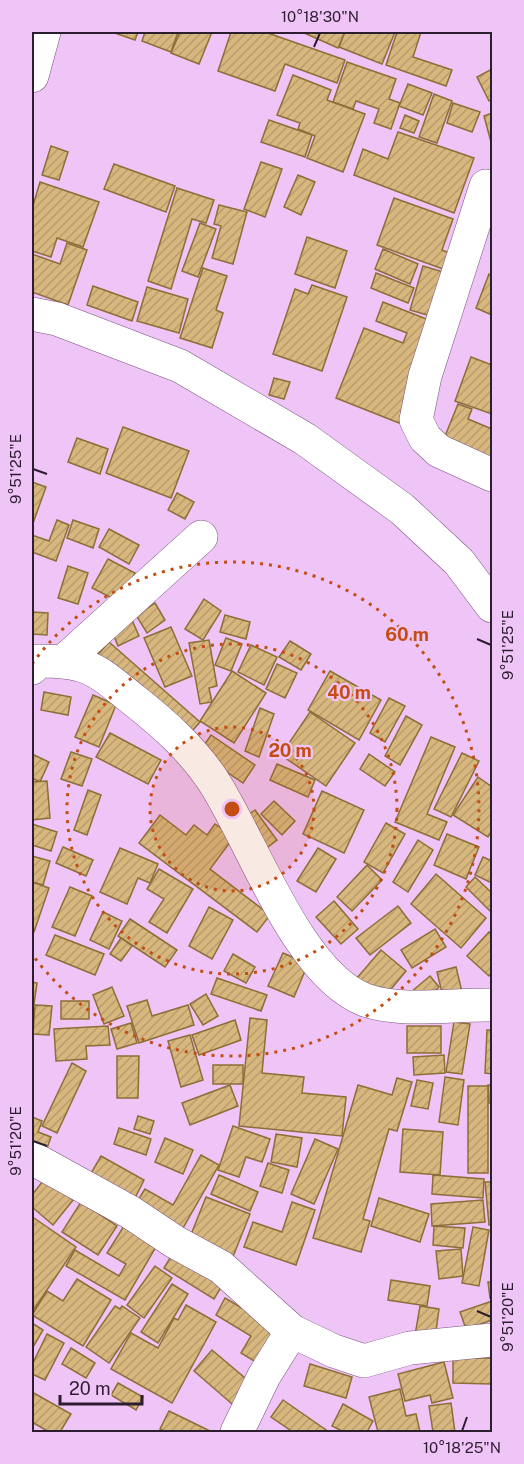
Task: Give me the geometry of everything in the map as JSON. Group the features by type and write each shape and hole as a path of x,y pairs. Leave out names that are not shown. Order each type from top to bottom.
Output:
{"street":[{"path":"32,76 44,32"},
{"path":"486,186 425,376 416,420 425,438 440,451 492,475"},
{"path":"32,314 57,319 180,366 305,439 402,509 459,562 492,606"},
{"path":"64,661 201,537"},
{"path":"32,668 38,661 64,661 94,667 160,721 186,747 212,779 312,958 337,984 366,1000 400,1006 492,1005"},
{"path":"32,1158 130,1212 175,1242 221,1267 292,1330 334,1351 364,1361 410,1348 492,1340"},
{"path":"237,1432 264,1376 292,1330"}],"building":[{"path":"112,32 138,32 135,40"},
{"path":"145,32 178,32 171,52 142,41"},
{"path":"180,32 212,32 199,64 171,53"},
{"path":"231,32 265,32 345,60 337,83 285,64 275,91 218,71"},
{"path":"302,32 345,32 338,48"},
{"path":"345,32 395,32 382,64 339,47"},
{"path":"397,32 421,32 413,57 452,70 446,86 386,65"},
{"path":"347,62 396,79 389,99 400,103 391,129 374,123 379,109 356,101 353,109 333,102"},
{"path":"492,69 492,99 489,101 477,77"},
{"path":"293,75 331,90 327,100 365,114 343,172 307,158 315,136 298,129 300,123 277,115"},
{"path":"408,84 432,93 423,115 399,106"},
{"path":"434,94 452,101 437,143 419,137"},
{"path":"453,103 480,112 472,132 447,123"},
{"path":"492,113 492,146 484,116"},
{"path":"405,115 419,121 414,133 400,128"},
{"path":"269,120 312,135 305,157 261,142"},
{"path":"398,132 474,158 454,213 354,175 363,149 388,159"},
{"path":"51,146 68,152 59,180 42,175"},
{"path":"261,162 282,169 265,217 244,209"},
{"path":"114,164 175,186 166,212 104,189"},
{"path":"298,175 315,182 301,215 284,207"},
{"path":"40,182 99,202 83,247 57,238 51,257 32,251 32,209"},
{"path":"177,188 214,200 206,223 192,219 171,289 148,281"},
{"path":"394,198 453,219 442,250 449,253 443,269 377,245"},
{"path":"219,205 247,212 233,264 212,258 221,226 214,224"},
{"path":"200,223 216,229 198,277 182,271"},
{"path":"307,237 347,251 335,288 295,274"},
{"path":"67,243 87,250 68,305 32,292 32,254 60,264"},
{"path":"383,249 418,264 410,284 375,269"},
{"path":"423,266 443,272 431,316 410,310"},
{"path":"203,268 227,276 216,310 223,313 212,348 180,338"},
{"path":"376,273 414,288 408,303 371,288"},
{"path":"489,274 492,276 492,315 476,308"},
{"path":"312,285 347,297 322,371 273,354 295,289 308,294"},
{"path":"93,286 138,302 132,321 87,305"},
{"path":"147,287 188,299 179,333 137,321"},
{"path":"383,302 439,324 399,423 336,398 364,328 403,343 407,333 376,321"},
{"path":"471,357 492,365 492,414 455,401"},
{"path":"274,378 290,382 284,399 269,395"},
{"path":"458,404 472,409 468,419 492,429 492,461 443,441"},
{"path":"123,427 189,451 171,498 106,473"},
{"path":"77,438 108,449 100,474 68,462"},
{"path":"32,482 46,487 32,526"},
{"path":"177,493 194,502 185,519 168,510"},
{"path":"57,520 69,525 56,561 32,552 32,535 49,541"},
{"path":"73,520 99,529 93,548 67,538"},
{"path":"109,529 139,545 129,564 99,547"},
{"path":"108,559 135,573 120,602 92,588"},
{"path":"68,566 88,573 78,604 58,598"},
{"path":"204,599 221,611 203,640 185,629"},
{"path":"155,603 165,620 147,633 136,615"},
{"path":"32,612 48,613 47,635 32,634"},
{"path":"225,615 250,622 246,639 220,632"},
{"path":"132,620 139,636 118,646 111,629"},
{"path":"171,627 192,676 165,687 144,638"},
{"path":"226,638 242,644 231,671 215,665"},
{"path":"209,640 217,686 209,688 212,702 200,704 189,643"},
{"path":"290,641 311,654 301,670 279,657"},
{"path":"109,642 200,722 185,739 94,659"},
{"path":"251,645 277,657 264,685 238,672"},
{"path":"277,664 297,673 285,698 266,689"},
{"path":"232,671 266,693 234,743 200,721"},
{"path":"330,671 381,700 359,740 308,710"},
{"path":"44,692 71,697 68,715 41,710"},
{"path":"93,695 116,705 99,747 75,737"},
{"path":"389,698 405,706 385,742 370,733"},
{"path":"260,708 274,714 259,757 245,751"},
{"path":"310,712 355,743 326,786 281,755"},
{"path":"406,716 422,725 400,765 385,756"},
{"path":"110,733 161,760 148,784 96,757"},
{"path":"211,735 255,765 243,783 199,753"},
{"path":"431,737 455,747 427,814 447,822 439,840 395,822"},
{"path":"71,752 92,759 82,786 61,779"},
{"path":"462,753 479,761 451,817 434,809"},
{"path":"32,754 49,762 40,782 32,778"},
{"path":"369,754 395,772 385,786 360,769"},
{"path":"277,764 315,780 308,797 270,780"},
{"path":"478,777 492,787 492,830 488,837 453,815"},
{"path":"47,781 50,818 32,820 32,782"},
{"path":"88,790 101,795 87,835 74,830"},
{"path":"322,791 364,810 344,853 303,834"},
{"path":"274,801 295,821 282,835 261,814"},
{"path":"255,810 277,840 264,850 241,820"},
{"path":"160,815 186,835 194,825 207,835 215,824 234,837 210,869 270,915 257,932 139,843"},
{"path":"386,823 405,834 383,873 364,862"},
{"path":"32,824 57,832 51,851 32,845"},
{"path":"447,834 479,847 466,879 434,865"},
{"path":"418,840 433,850 408,892 393,882"},
{"path":"63,847 93,860 86,876 56,863"},
{"path":"120,848 158,864 150,883 138,878 127,904 100,892"},
{"path":"318,848 336,859 316,892 297,881"},
{"path":"32,856 50,861 43,885 32,882"},
{"path":"483,857 492,861 492,883 475,875"},
{"path":"367,865 382,880 352,911 337,897"},
{"path":"159,869 193,889 167,933 149,922 164,899 147,889"},
{"path":"436,874 486,918 461,948 411,904"},
{"path":"475,877 492,893 492,913 466,887"},
{"path":"32,882 49,888 34,932 32,932"},
{"path":"70,887 92,896 75,936 52,927"},
{"path":"334,901 358,929 341,944 316,917"},
{"path":"398,906 411,923 370,955 356,938"},
{"path":"209,907 233,920 212,959 189,946"},
{"path":"103,912 122,921 109,949 90,940"},
{"path":"130,919 177,950 165,967 118,936"},
{"path":"435,929 446,947 412,968 401,950"},
{"path":"489,932 492,936 492,972 489,976 467,956"},
{"path":"55,935 104,954 95,975 46,955"},
{"path":"121,938 132,946 121,961 110,954"},
{"path":"381,950 406,971 382,1000 357,978"},
{"path":"283,953 308,964 294,997 268,986"},
{"path":"233,954 255,967 246,983 224,971"},
{"path":"456,967 463,996 444,1001 437,972"},
{"path":"430,976 439,987 421,1003 411,992"},
{"path":"217,978 267,995 261,1011 211,994"},
{"path":"32,982 37,983 34,1004 32,1003"},
{"path":"112,987 124,1016 104,1024 93,995"},
{"path":"206,994 218,1016 203,1025 190,1004"},
{"path":"147,1000 152,1016 188,1005 194,1025 139,1043 127,1006"},
{"path":"61,1001 89,1001 89,1019 61,1019"},
{"path":"35,1005 52,1006 49,1035 33,1034"},
{"path":"250,1018 267,1020 262,1073 304,1077 302,1093 346,1097 342,1136 239,1126"},
{"path":"235,1020 241,1040 199,1055 192,1035"},
{"path":"454,1022 470,1024 462,1074 446,1072"},
{"path":"131,1023 137,1043 117,1049 111,1029"},
{"path":"108,1026 110,1045 86,1046 87,1059 56,1061 54,1029"},
{"path":"407,1026 441,1026 441,1053 407,1053"},
{"path":"487,1030 492,1030 492,1074 485,1073"},
{"path":"190,1035 203,1080 181,1087 168,1041"},
{"path":"444,1055 445,1073 414,1075 413,1057"},
{"path":"117,1056 139,1056 138,1098 117,1098"},
{"path":"72,1063 86,1071 57,1133 42,1126"},
{"path":"213,1065 243,1065 243,1084 213,1084"},
{"path":"445,1077 464,1080 458,1125 439,1122"},
{"path":"397,1078 412,1082 397,1131 389,1129 363,1219 370,1221 361,1252 313,1238 358,1085 392,1095"},
{"path":"417,1080 433,1083 428,1109 411,1106"},
{"path":"230,1085 238,1106 190,1125 182,1103"},
{"path":"488,1085 492,1085 492,1103 489,1103"},
{"path":"468,1086 488,1086 488,1173 468,1173"},
{"path":"138,1116 154,1121 150,1134 134,1129"},
{"path":"32,1117 42,1121 38,1132 51,1137 45,1154 32,1149"},
{"path":"233,1126 270,1139 262,1162 246,1157 239,1177 218,1170"},
{"path":"119,1128 151,1139 146,1155 114,1144"},
{"path":"403,1129 443,1132 440,1175 400,1172"},
{"path":"276,1134 302,1138 297,1167 271,1162"},
{"path":"165,1138 193,1150 183,1174 155,1162"},
{"path":"315,1139 338,1149 314,1204 291,1194"},
{"path":"201,1155 219,1165 179,1235 133,1208 145,1189 173,1205"},
{"path":"101,1156 144,1180 134,1200 90,1175"},
{"path":"268,1163 289,1170 282,1193 260,1186"},
{"path":"219,1175 258,1192 250,1211 211,1194"},
{"path":"433,1175 484,1179 483,1198 432,1194"},
{"path":"46,1177 73,1200 53,1225 32,1207 32,1195"},
{"path":"485,1182 492,1182 492,1224 489,1225"},
{"path":"206,1197 250,1214 230,1264 186,1247"},
{"path":"379,1198 429,1214 420,1242 371,1226"},
{"path":"483,1200 485,1222 432,1226 431,1204"},
{"path":"81,1202 117,1226 98,1255 62,1232"},
{"path":"292,1202 315,1210 296,1265 244,1247 253,1222 282,1232"},
{"path":"34,1218 76,1247 32,1312 32,1222"},
{"path":"124,1226 157,1245 125,1300 66,1266 75,1250 119,1276 126,1264 107,1253"},
{"path":"434,1226 465,1228 463,1248 433,1245"},
{"path":"473,1227 489,1230 479,1286 462,1283"},
{"path":"176,1248 226,1279 214,1299 164,1268"},
{"path":"461,1249 463,1276 439,1279 436,1251"},
{"path":"155,1266 172,1278 144,1318 127,1305"},
{"path":"77,1279 111,1300 83,1346 32,1315 47,1291 63,1301"},
{"path":"391,1280 430,1286 427,1306 388,1300"},
{"path":"488,1282 492,1282 492,1298 490,1298"},
{"path":"172,1284 188,1294 158,1343 141,1332"},
{"path":"225,1298 279,1330 259,1364 241,1353 251,1336 216,1315"},
{"path":"492,1301 492,1320 466,1329 460,1312"},
{"path":"186,1305 216,1322 172,1403 111,1369 131,1333 158,1348 174,1318 178,1320"},
{"path":"115,1306 120,1309 122,1306 140,1318 109,1363 86,1347"},
{"path":"420,1306 439,1309 435,1338 415,1335"},
{"path":"32,1323 43,1330 32,1349"},
{"path":"47,1334 64,1343 45,1380 32,1374 32,1365"},
{"path":"71,1348 95,1363 86,1378 62,1364"},
{"path":"212,1350 257,1388 239,1410 194,1371"},
{"path":"453,1358 492,1358 492,1384 453,1383"},
{"path":"444,1362 453,1398 432,1403 430,1395 405,1401 398,1374"},
{"path":"310,1364 352,1377 346,1398 304,1386"},
{"path":"118,1383 143,1397 136,1410 111,1395"},
{"path":"400,1389 406,1416 416,1414 420,1432 378,1432 369,1397"},
{"path":"32,1392 71,1414 60,1432 49,1432 32,1422"},
{"path":"283,1400 329,1432 293,1432 271,1417"},
{"path":"451,1403 455,1432 433,1432 429,1406"},
{"path":"343,1404 373,1421 367,1432 344,1432 332,1426"},
{"path":"169,1411 212,1432 166,1432 160,1429"}]}
